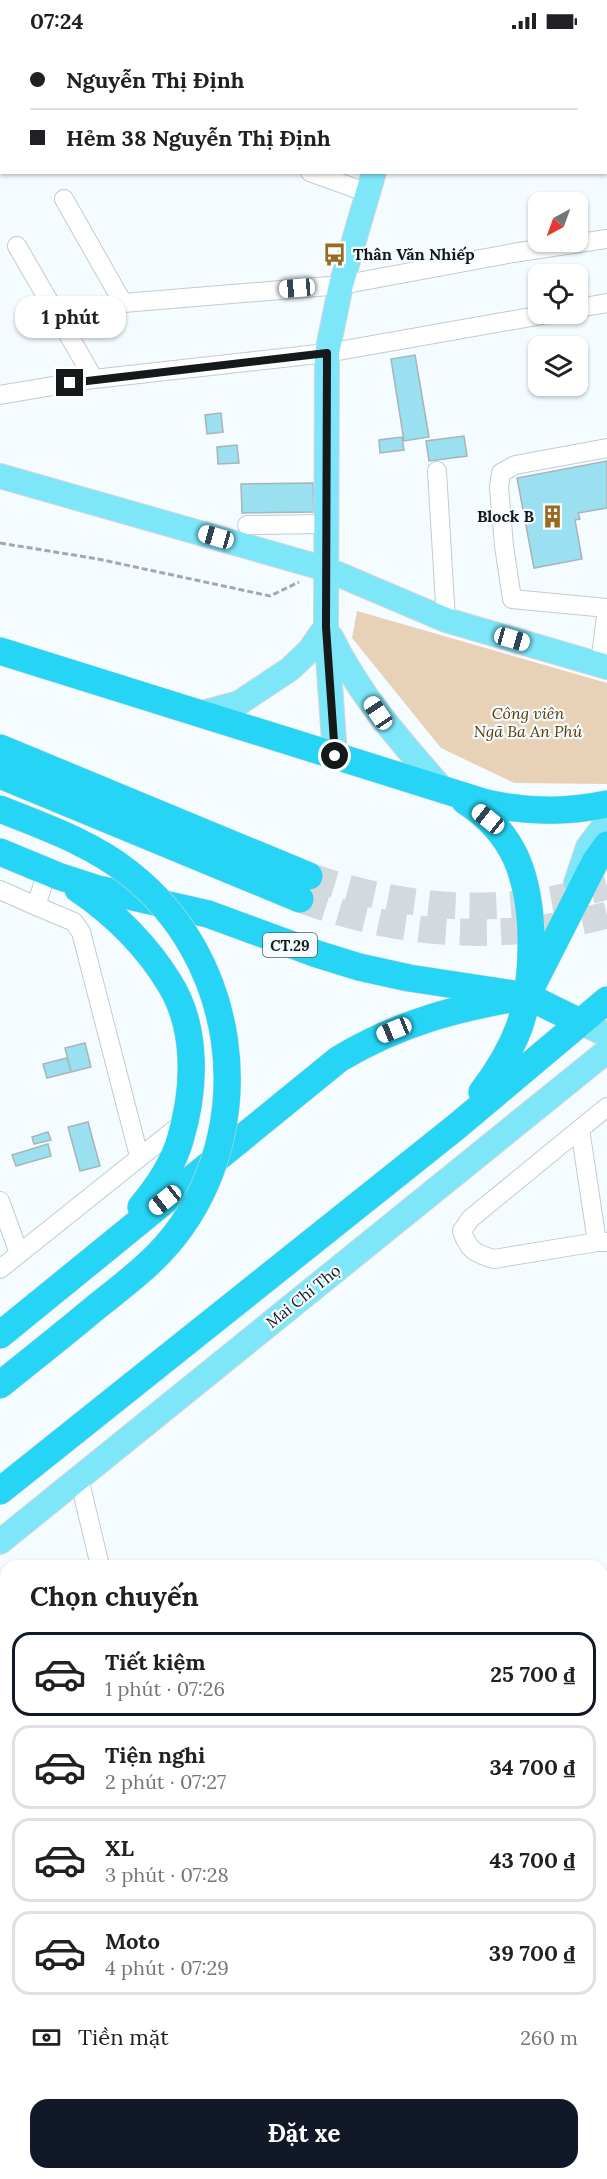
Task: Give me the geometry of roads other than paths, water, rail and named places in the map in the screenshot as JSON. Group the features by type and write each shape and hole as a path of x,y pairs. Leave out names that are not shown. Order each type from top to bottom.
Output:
{"highway":[{"path":"0,651 444,791 515,810 544,812 607,804"},
{"path":"0,748 304,888 0,775"},
{"path":"444,791 460,798 488,819 500,832 516,857 525,885 530,958 527,996 520,1023 503,1063 456,1126"},
{"path":"0,808 109,858 149,890 166,908 181,928 206,972 222,1020 228,1069 225,1117 218,1148 205,1186 180,1228 140,1272 0,1385"},
{"path":"527,996 595,862 607,845"},
{"name":"CT.29","path":"0,852 52,874 139,900 208,914 317,954 369,969 409,978 527,996"},
{"path":"52,874 91,898 146,949 171,985 188,1029 191,1082 180,1142 158,1187 110,1245"},
{"path":"0,1335 320,1073 360,1046 407,1024 483,1004 527,996 580,1022"},
{"path":"0,1491 456,1126 607,1000"}],"main road":[{"path":"335,756 326,627 327,353 341,285 371,183"},
{"path":"0,476 327,569 446,621 604,666"},
{"path":"202,713 238,703 290,669 309,651 326,627"},
{"path":"326,627 344,663 378,713 444,791"},
{"path":"570,910 582,859 594,836 607,822"},
{"path":"580,1022 607,1035"},
{"name":"Mai Chí Thọ","path":"0,1542 607,1051"}],"street":[{"path":"321,174 371,183"},
{"path":"64,199 123,303 341,285 513,253 607,239"},
{"path":"17,246 94,379"},
{"path":"588,306 607,303"},
{"path":"0,395 94,379 327,353 528,318"},
{"path":"604,666 607,608 513,598 504,546 499,487 501,473 515,465 607,448"},
{"path":"437,471 446,621"},
{"path":"247,525 327,524"},
{"path":"36,906 52,874"},
{"path":"0,890 74,922 81,932 139,1156"},
{"path":"580,1129 602,1242 494,1259 479,1255 466,1244 462,1231 470,1219 580,1129 607,1107"},
{"path":"0,1269 184,1122"},
{"path":"0,1201 19,1253"},
{"path":"79,1478 99,1560"}],"tunnel":[{"path":"309,876 383,897 457,906 494,906 531,902 569,896 607,886"},
{"path":"300,899 338,912 376,921 452,932 528,930 607,915"}],"place":[{"name":"Thân Văn Nhiếp","path":"335,254"},
{"name":"Block B","path":"552,516"}],"park label":[{"name":"Công viên Ngã Ba An Phú","path":"528,722"}]}
